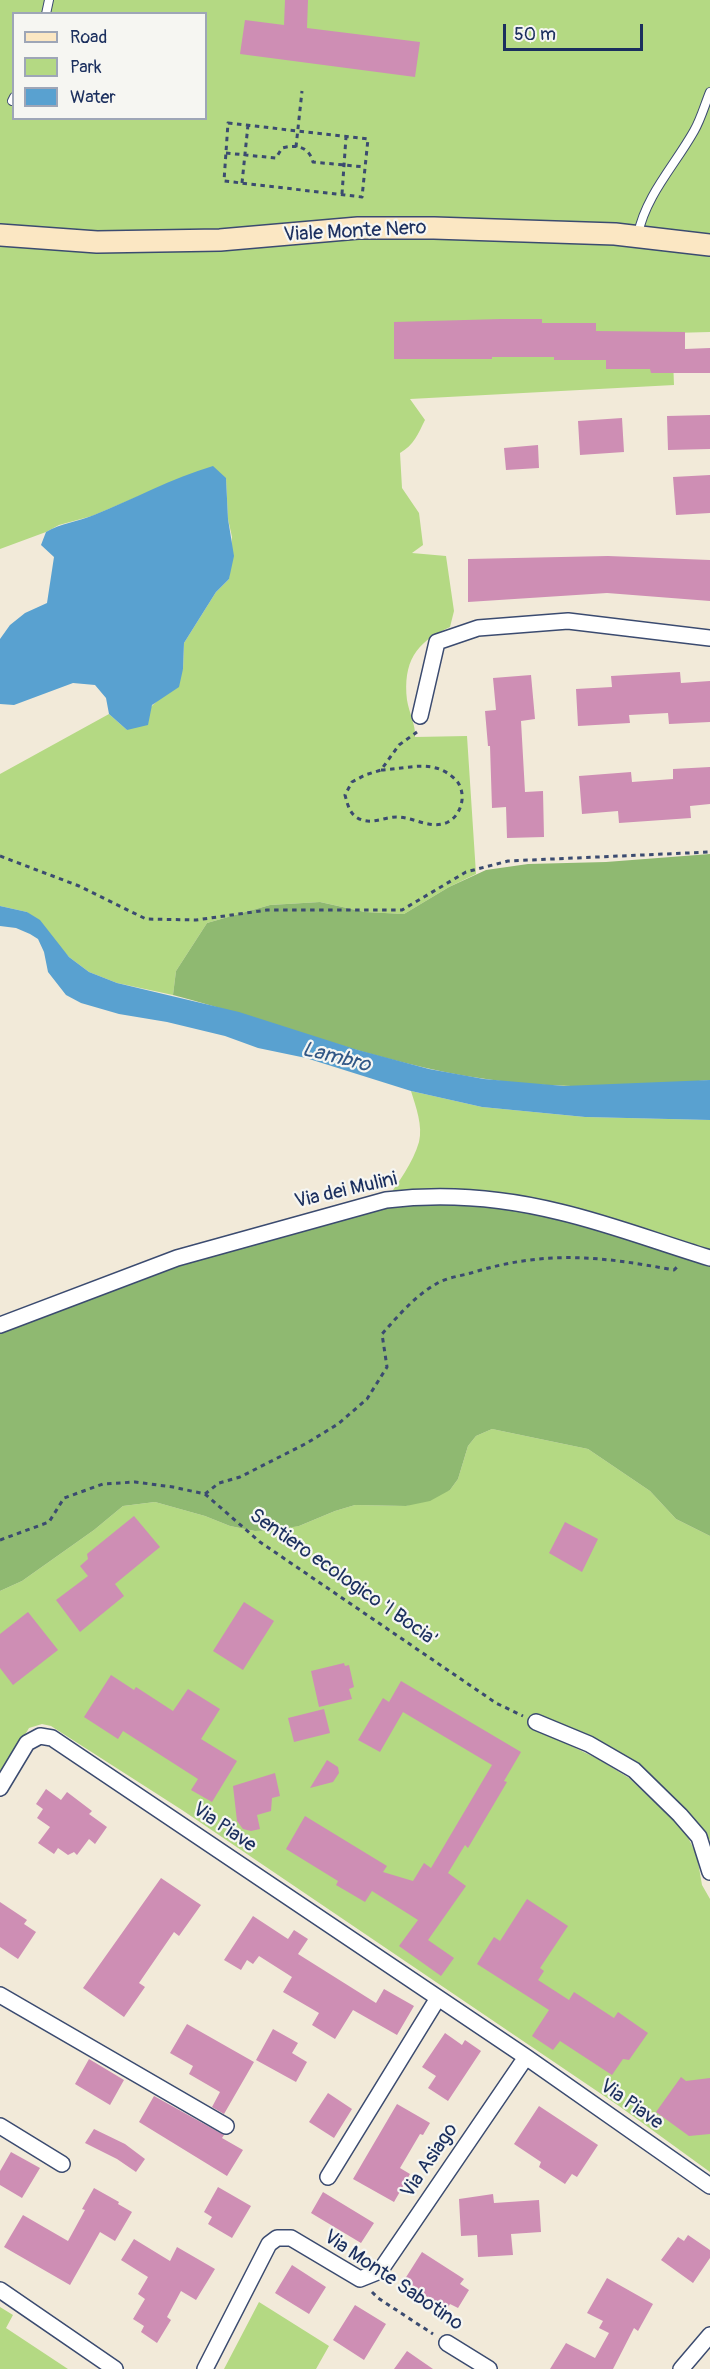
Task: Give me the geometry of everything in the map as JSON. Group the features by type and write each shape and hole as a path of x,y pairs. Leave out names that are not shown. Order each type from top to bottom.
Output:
{"street":[{"name":"Viale Monte Nero","path":"0,235 97,242 220,240 358,228 468,229 637,236 710,244"},
{"path":"420,716 437,642 478,628 568,621 710,638"},
{"name":"Via dei Mulini","path":"0,1325 177,1258 374,1203 412,1197 437,1195 468,1198 560,1212 710,1258"},
{"path":"536,1722 589,1744 634,1770 680,1815 699,1838 710,1872"},
{"name":"Via Piave","path":"0,1788 27,1743 40,1736 52,1738 526,2057 710,2186"},
{"path":"0,1995 226,2126"},
{"path":"328,2177 438,1998"},
{"name":"Via Asiago","path":"360,2279 380,2271 526,2057"},
{"path":"0,2126 62,2164"},
{"name":"Via Monte Sabotino","path":"205,2369 269,2244 277,2238 291,2238 360,2279"},
{"path":"0,2290 115,2369"},
{"path":"681,2369 710,2335"},
{"name":"Via Monte Sabotino","path":"447,2343 489,2369"}],"lane":[{"path":"637,236 647,206 669,167 694,130 710,92"}],"path":[{"path":"296,147 302,91"},
{"path":"228,123 248,125 368,139 362,197 224,181 228,123"},
{"path":"242,183 248,125"},
{"path":"342,194 346,136"},
{"path":"226,153 276,158 282,148 296,147 310,152 313,162 365,167"},
{"path":"381,770 398,770 419,765 437,767 447,771 459,782 462,799 457,815 446,823 430,824 398,817 363,820 350,811 345,795 352,782 381,770 399,745 416,734 420,716"},
{"path":"0,856 79,886 146,918 196,920 267,910 402,910 466,872 508,861 710,852"},
{"path":"0,1540 49,1522 64,1498 103,1484 135,1482 205,1494 219,1483 251,1472 307,1443 338,1424 367,1399 387,1366 382,1334 405,1308 436,1283 501,1263 555,1256 615,1259 675,1270"},
{"name":"Sentiero ecologico 'I Bocia'","path":"205,1494 260,1542 496,1703 536,1722"},
{"name":"Via Monte Sabotino","path":"360,2279 378,2298 447,2343"}],"green space":[{"path":"0,0 710,0 710,238 234,232 58,233 0,226"},
{"path":"358,228 710,245 710,332 672,333 674,385 410,399 425,420 412,443 400,453 402,488 419,513 423,545 412,553 446,556 454,611 450,627 428,640 414,655 407,675 407,700 415,737 467,736 476,874 404,914 365,912 320,902 270,905 207,923 176,971 173,995 117,983 89,972 69,957 27,912 0,906 0,774 109,714 127,730 157,701 183,669 184,643 216,592 229,579 232,537 228,519 226,478 184,477 92,516 59,525 0,549 0,235"},
{"path":"710,854 710,1080 569,1086 486,1079 367,1053 173,995 176,971 207,923 270,905 320,902 365,912 404,914 449,887 486,870 528,864 606,862"},
{"path":"411,1091 482,1107 585,1117 710,1120 710,1258 386,1200 409,1165 419,1142 420,1123"},
{"path":"386,1200 517,1204 710,1258 710,1536 676,1519 650,1491 588,1449 492,1429 476,1436 468,1446 458,1479 450,1490 430,1501 406,1506 355,1505 299,1526 255,1531 230,1526 205,1516 155,1502 123,1506 94,1530 22,1581 0,1591 0,1325 86,1291"},
{"path":"492,1429 588,1449 650,1491 676,1519 710,1536 710,1840 670,1796 564,1727 557,1739 598,1759 629,1778 685,1831 697,1856 702,1885 710,1899 710,2172 619,2106 182,1810 51,1726 42,1724 29,1728 0,1776 0,1591 22,1581 94,1530 123,1506 155,1502 205,1516 230,1526 255,1531 299,1526 355,1505 406,1506 450,1490 458,1479 468,1446 476,1436"},
{"path":"259,2302 329,2346 316,2369 224,2369"},
{"path":"0,2307 13,2315 6,2328 68,2369 0,2369"}],"water":[{"path":"213,466 226,478 228,519 234,556 229,579 216,592 184,643 183,669 179,687 152,705 148,725 127,730 109,714 106,698 95,685 73,683 14,705 0,704 0,639 10,625 25,613 47,603 54,557 41,545 46,532 94,515"},
{"name":"Lambro","path":"0,906 27,912 40,920 69,957 89,972 117,983 239,1012 358,1050 429,1069 484,1079 564,1086 710,1080 710,1120 585,1117 482,1107 411,1091 306,1058 258,1048 225,1036 167,1022 119,1014 81,1003 66,995 48,972 44,952 38,939 16,928 0,926"}],"building":[{"path":"285,0 308,0 307,28 420,42 415,77 240,54 245,20 284,25"},
{"path":"542,319 542,323 596,323 596,331 685,332 685,349 710,348 710,373 651,373 650,369 606,369 606,360 554,360 554,357 394,359 394,322"},
{"path":"710,415 710,449 668,450 667,416"},
{"path":"622,418 624,452 580,455 578,421"},
{"path":"538,445 539,468 506,470 504,448"},
{"path":"710,475 710,513 676,515 673,477"},
{"path":"608,556 710,560 710,601 607,593 468,602 468,559"},
{"path":"680,672 681,683 710,681 710,722 669,724 668,713 629,715 630,723 578,726 576,689 612,687 611,676"},
{"path":"531,675 535,719 521,721 525,792 543,791 544,837 507,838 506,807 492,808 490,746 488,746 485,711 496,710 493,678"},
{"path":"710,767 710,804 690,806 691,818 619,823 618,811 582,814 579,776 631,772 632,782 673,779 673,769"},
{"path":"134,1516 160,1547 115,1584 124,1596 80,1632 56,1600 88,1576 80,1566 88,1559 87,1554"},
{"path":"565,1522 598,1539 582,1572 549,1553"},
{"path":"244,1602 274,1621 243,1670 213,1651"},
{"path":"28,1612 58,1650 13,1685 0,1668 0,1634"},
{"path":"344,1663 345,1666 349,1665 354,1687 349,1689 352,1699 319,1707 311,1671"},
{"path":"111,1675 134,1690 136,1687 173,1711 188,1689 220,1709 201,1739 237,1761 212,1802 191,1790 198,1779 123,1731 118,1739 84,1717"},
{"path":"401,1681 521,1752 504,1781 507,1782 468,1848 465,1845 448,1873 466,1886 428,1940 454,1958 441,1976 399,1946 418,1920 372,1891 365,1902 336,1885 338,1881 286,1849 305,1816 387,1866 383,1872 413,1881 424,1863 431,1868 492,1765 403,1712 380,1752 358,1740 383,1698 389,1702"},
{"path":"324,1709 330,1733 294,1742 288,1718"},
{"path":"327,1760 338,1767 339,1773 333,1782 310,1788"},
{"path":"275,1773 280,1796 272,1798 271,1811 257,1815 260,1829 251,1831 243,1829 237,1821 233,1786"},
{"path":"46,1789 61,1800 67,1792 92,1811 89,1814 107,1827 95,1844 89,1839 77,1855 74,1852 68,1855 58,1848 54,1854 38,1843 50,1827 37,1818 43,1809 36,1804"},
{"path":"161,1878 201,1905 179,1936 174,1932 139,1983 145,1987 124,2017 83,1988"},
{"path":"527,1899 568,1926 540,1968 544,1971 538,1980 569,2000 574,1992 614,2018 618,2012 648,2033 629,2060 623,2059 612,2075 560,2041 553,2050 532,2036 549,2010 477,1964 494,1937 500,1941"},
{"path":"0,1902 27,1920 24,1924 36,1932 18,1959 0,1947"},
{"path":"253,1916 288,1939 294,1930 308,1939 298,1954 376,2003 384,1989 414,2006 397,2035 353,2010 335,2039 312,2025 319,2013 283,1992 292,1977 259,1956 253,1964 247,1960 241,1970 224,1960"},
{"path":"187,2024 254,2062 224,2114 212,2107 220,2092 189,2074 193,2066 170,2053"},
{"path":"273,2029 298,2043 292,2053 307,2062 296,2082 256,2060"},
{"path":"445,2033 462,2045 465,2040 481,2051 448,2101 428,2088 436,2076 422,2067"},
{"path":"89,2059 124,2080 110,2105 75,2084"},
{"path":"681,2077 686,2081 710,2078 710,2134 689,2136 656,2112"},
{"path":"328,2093 352,2109 334,2138 309,2122"},
{"path":"154,2096 224,2135 222,2138 243,2150 227,2176 139,2122"},
{"path":"397,2104 430,2123 423,2135 420,2134 400,2168 410,2174 394,2202 353,2179"},
{"path":"539,2106 598,2145 577,2177 572,2174 565,2184 539,2167 541,2162 514,2144"},
{"path":"94,2129 125,2144 145,2159 136,2172 117,2159 85,2143"},
{"path":"11,2152 40,2168 22,2198 0,2185 0,2171"},
{"path":"218,2187 251,2206 232,2238 208,2224 212,2217 204,2212"},
{"path":"94,2188 132,2212 115,2241 100,2232 70,2285 4,2247 23,2215 68,2241"},
{"path":"323,2192 374,2223 361,2243 311,2213"},
{"path":"493,2194 494,2203 539,2200 541,2232 511,2234 513,2255 478,2257 477,2235 461,2236 459,2199"},
{"path":"688,2235 710,2250 710,2258 693,2283 661,2260 678,2237 684,2241"},
{"path":"134,2239 170,2261 177,2247 215,2269 196,2300 181,2291 167,2317 171,2320 157,2343 141,2332 144,2326 133,2319 145,2299 138,2294 148,2277 121,2260"},
{"path":"422,2252 464,2279 460,2284 469,2290 458,2308 450,2304 447,2309 403,2282"},
{"path":"292,2265 326,2287 309,2314 275,2293"},
{"path":"607,2278 653,2304 638,2331 634,2328 613,2369 550,2369 566,2343 595,2358 609,2333 599,2328 603,2321 587,2313"},
{"path":"355,2305 386,2324 364,2360 333,2340"},
{"path":"407,2351 433,2369 394,2369"}]}
